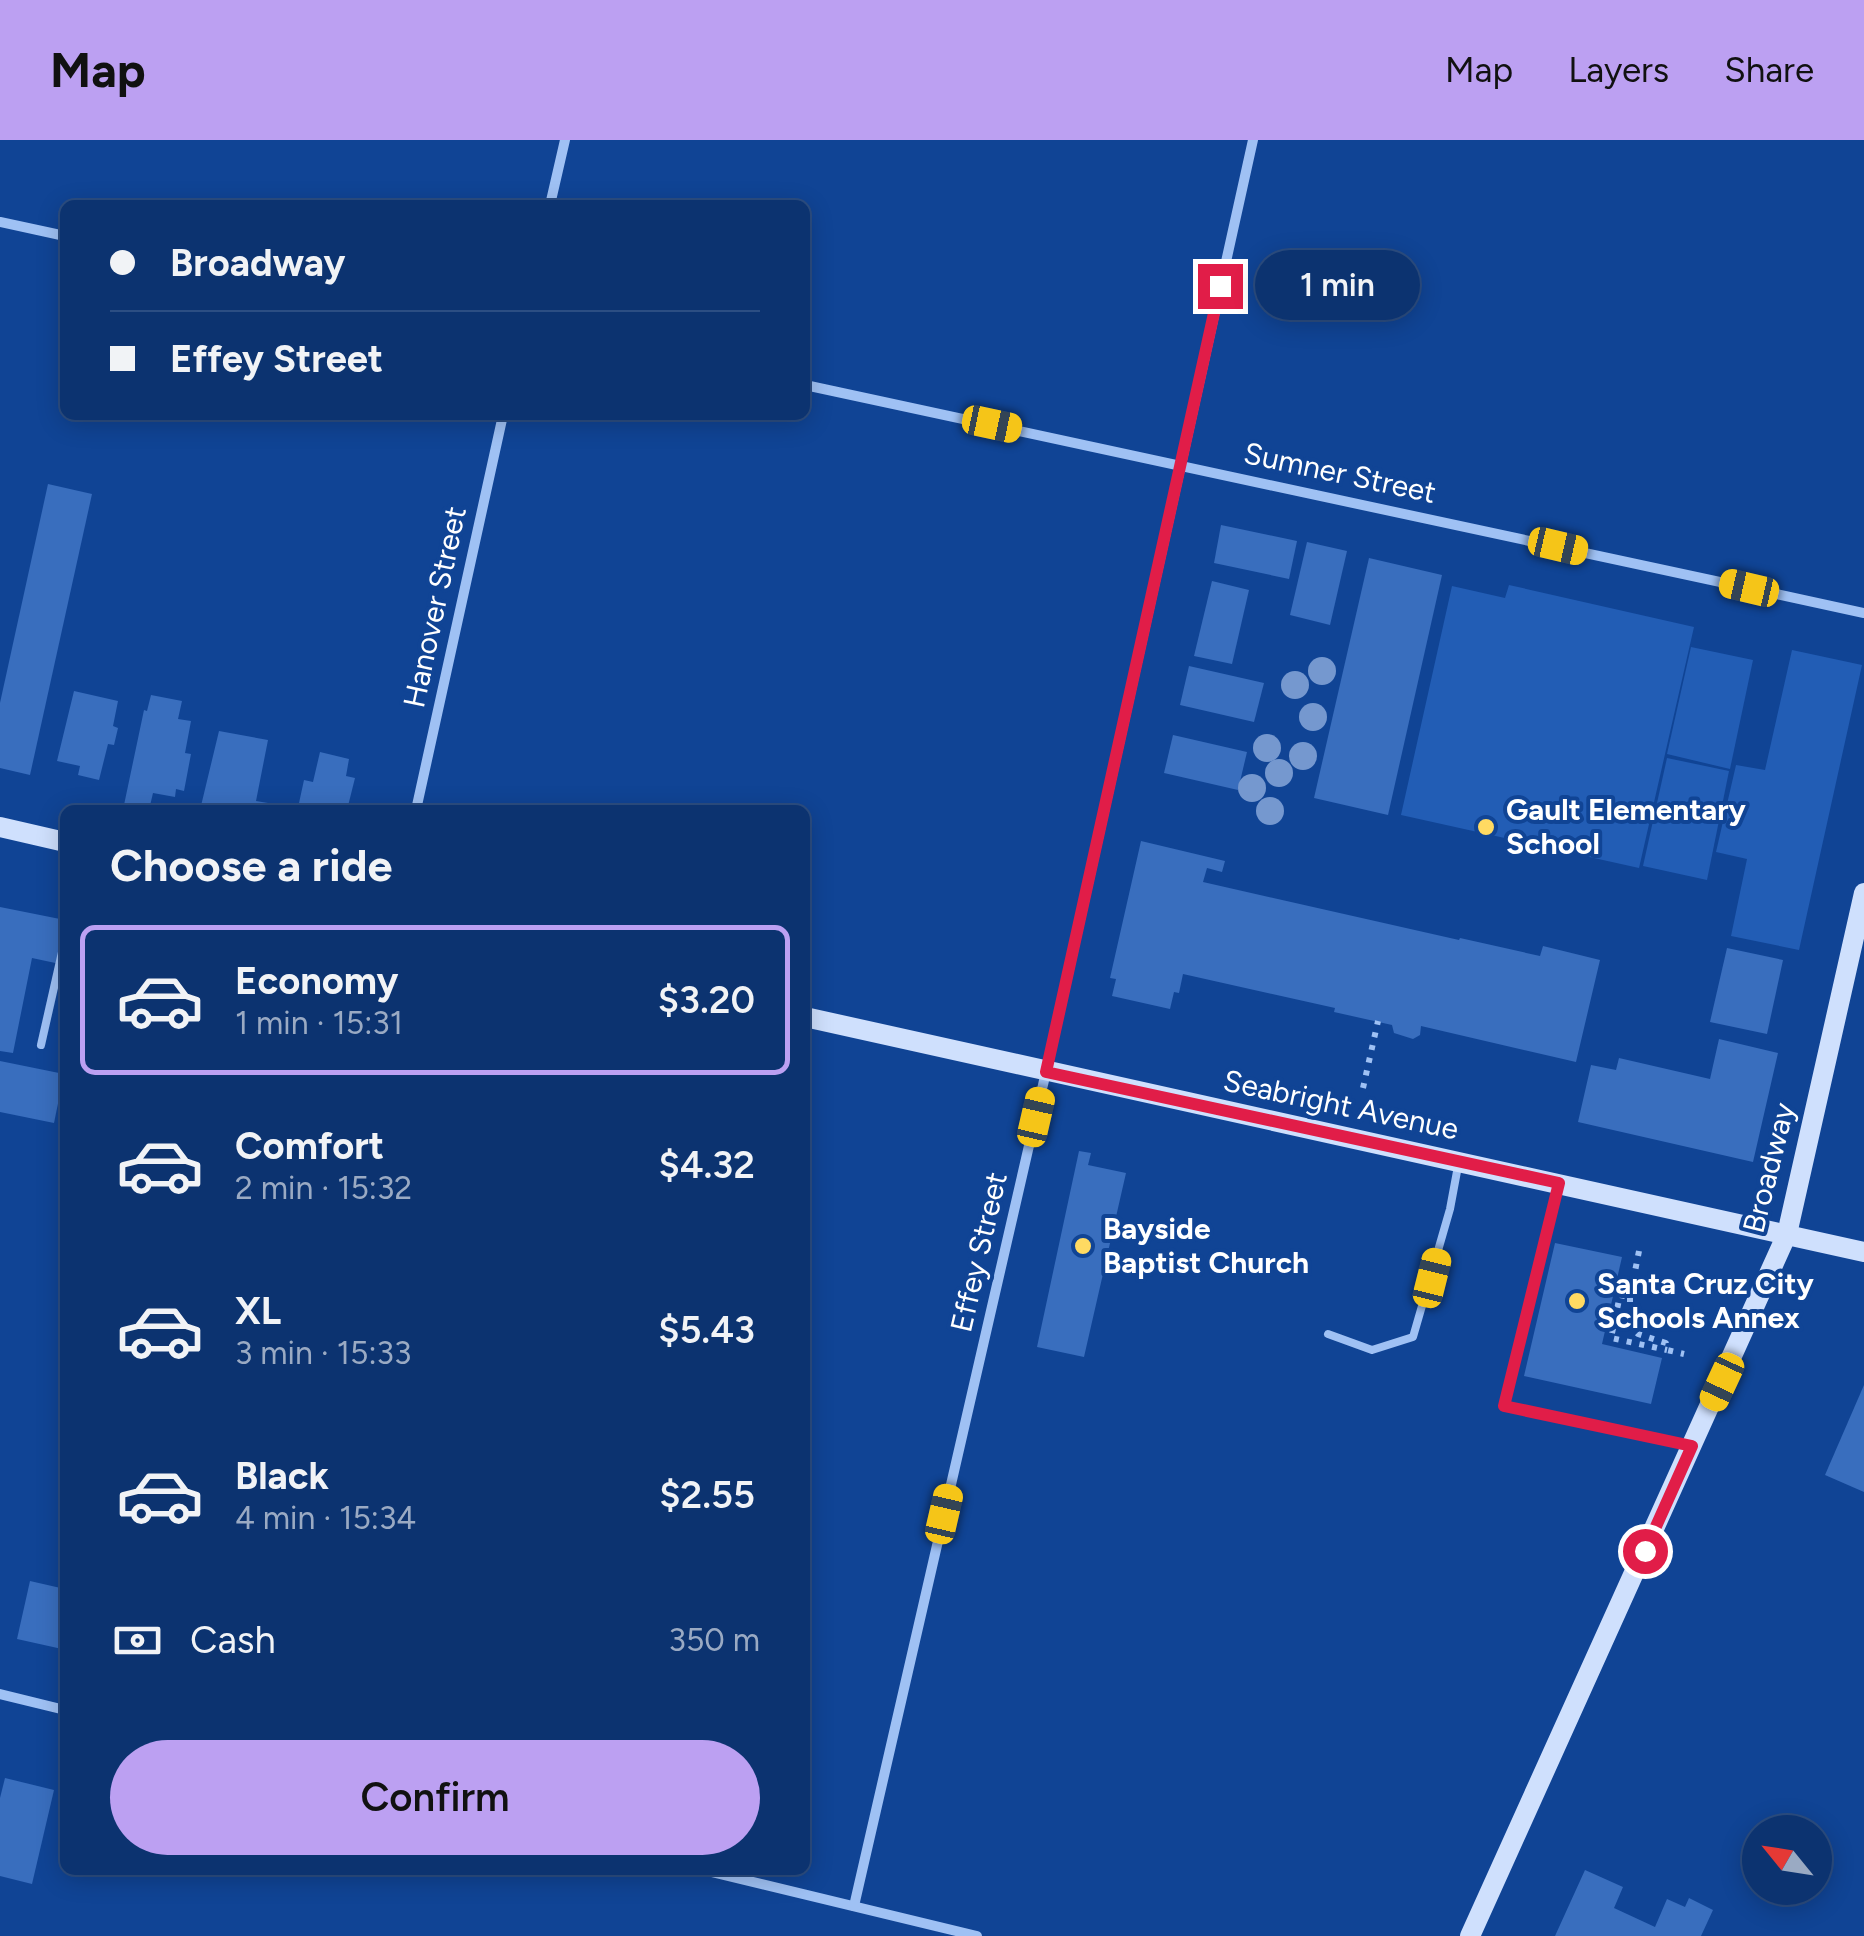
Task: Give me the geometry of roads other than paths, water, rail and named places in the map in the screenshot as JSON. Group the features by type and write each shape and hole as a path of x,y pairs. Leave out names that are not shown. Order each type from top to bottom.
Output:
{"main road":[{"path":"0,826 60,841"},
{"name":"Broadway","path":"1470,1936 1788,1234 1864,893"},
{"name":"Seabright Avenue","path":"810,1019 1864,1252"}],"street":[{"path":"551,200 565,140"},
{"name":"Effey Street","path":"854,1906 1046,1072 1252,140"},
{"path":"0,222 60,235"},
{"name":"Sumner Street","path":"810,385 1864,613"},
{"name":"Hanover Street","path":"417,805 502,420"},
{"path":"0,1694 60,1709"},
{"path":"724,1875 977,1936"}],"lane":[{"path":"41,1045 60,962"},
{"path":"1328,1334 1372,1350 1413,1337 1450,1209 1458,1161"},
{"path":"1559,1183 1504,1406 1692,1446"}],"place":[{"name":"Gault Elementary School","path":"1486,827"},
{"name":"Bayside Baptist Church","path":"1083,1246"},
{"name":"Santa Cruz City Schools Annex","path":"1577,1301"}]}
